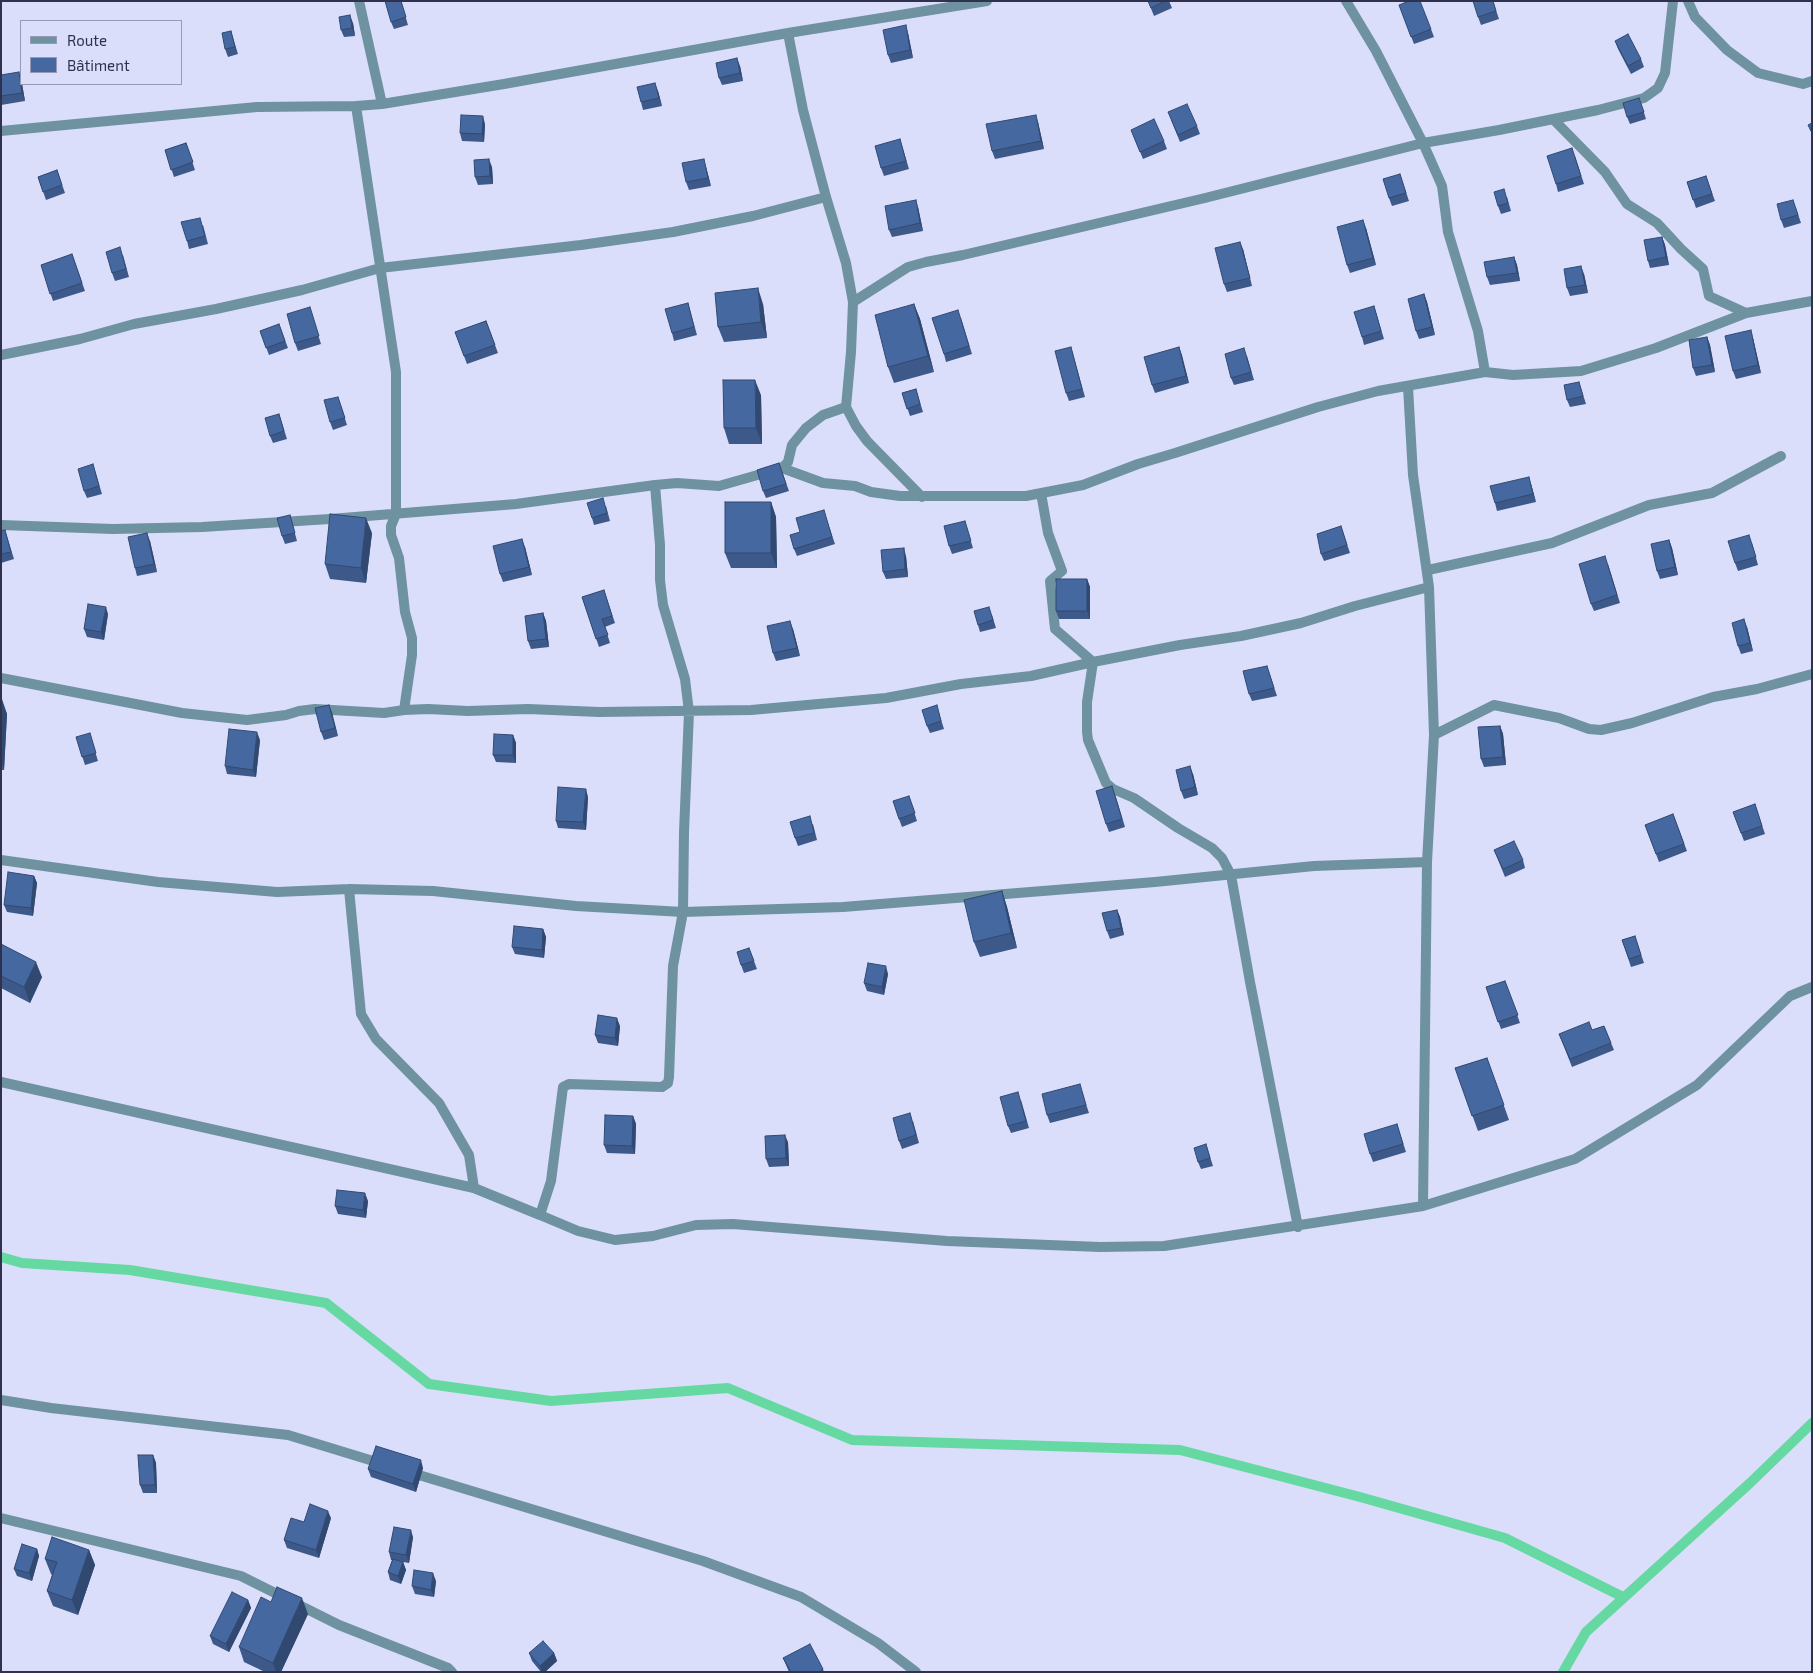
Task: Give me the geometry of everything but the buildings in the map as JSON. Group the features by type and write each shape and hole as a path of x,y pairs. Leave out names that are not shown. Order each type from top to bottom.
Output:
{"street":[{"path":"359,1 382,104"},
{"path":"1,132 257,107 382,104 788,33 987,1"},
{"path":"1346,1 1376,51 1423,143 1442,186 1448,232 1478,331 1485,372"},
{"path":"854,302 908,267 926,262 963,256 1423,143 1552,119 1644,98 1658,88 1665,73 1672,1"},
{"path":"1688,1 1695,16 1727,50 1758,72 1803,84 1812,81"},
{"path":"788,33 803,110 846,263 854,302 846,408 867,441 922,497"},
{"path":"356,106 396,372 396,514 391,526 391,535 399,558 405,612 412,638 412,655 404,710"},
{"path":"1552,119 1605,172 1627,204 1658,223 1680,249 1703,269 1709,296 1746,313"},
{"path":"1,355 80,339 134,324 216,310 380,268 673,232 754,216 826,197"},
{"path":"782,468 824,483 855,486 871,492 900,496 1026,496 1083,485 1138,464 1175,454 1318,407 1378,392 1485,372 1514,375 1581,371 1656,348 1746,313 1812,301"},
{"path":"1408,387 1413,475 1428,570 1434,735 1427,862 1423,1206"},
{"path":"1,525 113,529 202,527 516,504 677,483 719,486 782,468 788,462 792,444 806,428 823,415 846,408"},
{"path":"1428,570 1552,543 1650,505 1712,492 1781,456"},
{"path":"540,1215 551,1181 563,1087 569,1084 662,1087 668,1083 669,1077 673,966 683,912 689,712 685,679 663,605 655,485"},
{"path":"1040,493 1048,533 1062,571 1050,581 1055,629 1093,662"},
{"path":"1,678 182,713 247,720 286,715 299,710 315,709 384,713 404,710 528,709 599,712 689,712 751,710 886,698 961,684 1030,676 1180,645 1241,636 1302,623 1355,606 1429,587"},
{"path":"1093,662 1087,702 1087,732 1088,740 1106,784 1112,789 1134,798 1178,828 1212,848 1222,858 1231,875 1298,1227"},
{"path":"1434,735 1494,705 1559,718 1589,729 1601,730 1632,723 1713,697 1757,689 1812,674"},
{"path":"1,860 158,882 277,892 348,889 433,891 576,906 683,912 853,906 1231,875 1314,866 1427,862"},
{"path":"348,889 361,1014 376,1039 439,1102 469,1155 474,1188"},
{"path":"1,1082 474,1188 578,1231 614,1240 653,1236 696,1225 733,1224 947,1241 1109,1247 1164,1246 1298,1227 1423,1206 1575,1159 1697,1085 1790,996 1812,987"},
{"path":"1,1400 51,1408 288,1435 702,1561 801,1597 878,1643 916,1672"},
{"path":"1,1518 103,1541 241,1576 338,1625 448,1668 452,1672"}],"waterway":[{"path":"1,1257 22,1263 130,1270 326,1303 429,1384 551,1401 728,1388 852,1440 1180,1450 1360,1497 1505,1538 1623,1597"},
{"path":"1563,1672 1586,1632 1750,1483 1812,1423"}]}
